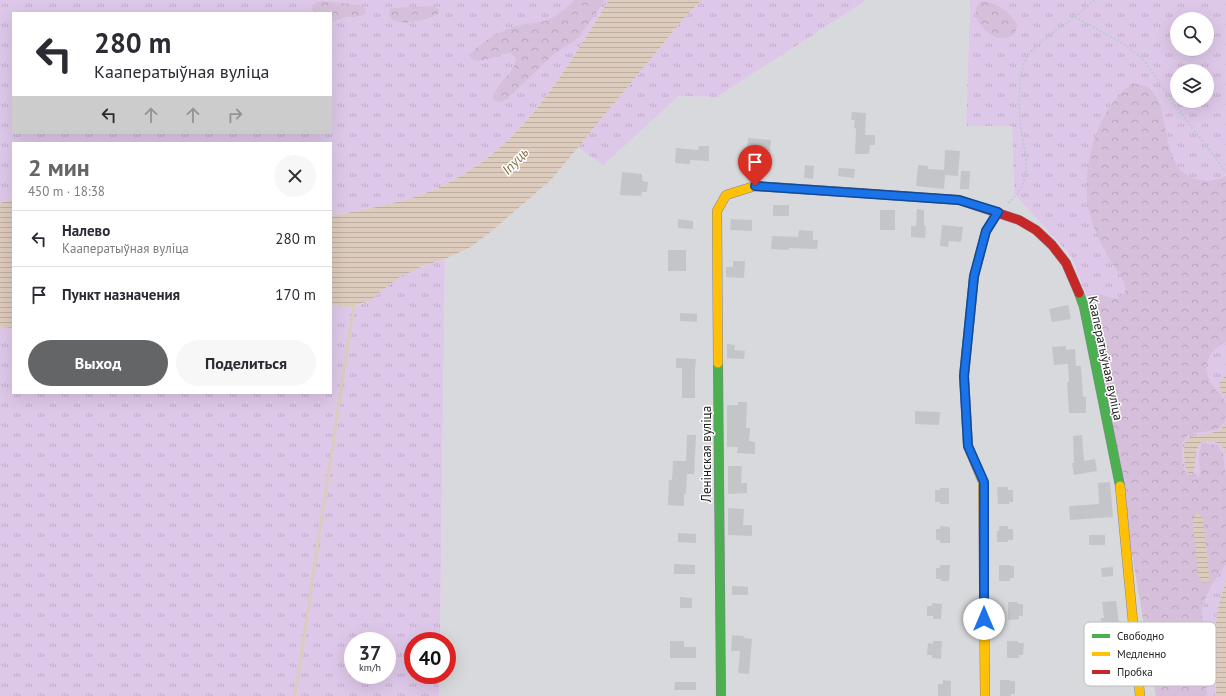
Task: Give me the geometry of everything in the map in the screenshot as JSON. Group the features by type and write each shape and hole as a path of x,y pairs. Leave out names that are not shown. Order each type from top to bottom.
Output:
{"street":[{"name":"Кааператыўная вуліца","path":"717,211 726,195 755,186 959,200 1019,220 1036,230 1052,245 1066,263 1084,307 1120,488 1133,622"},
{"name":"Ленінская вуліца","path":"717,211 721,696"},
{"path":"985,696 984,482 968,446 964,376 974,276 986,231 998,212"},
{"name":"Кааператыўная вуліца","path":"1139,686 1140,696"}],"path":[{"path":"998,212 1018,193 1023,185 1026,175 1027,164 1021,118 1021,86 1023,69 1027,58 1041,42 1095,0"},
{"path":"1075,17 1124,44 1144,60 1171,100 1226,172"}],"shaded area":[{"path":"867,0 970,0 966,126 1012,126 1014,194 1071,256 1090,305 1144,622 1084,622 1084,686 1154,686 1156,696 439,696 439,684 456,684 456,632 440,632 445,259 471,247 493,230 551,180 578,147 603,164 679,96 717,97"}],"green space":[{"path":"0,0 609,0 555,85 514,135 489,156 462,175 420,195 382,206 332,216 332,142 12,142 12,199 0,203"},
{"path":"575,0 605,0 580,36 555,53 507,99 501,102 495,101 493,97 495,92 512,69 516,59 511,53 480,61 471,59 470,56 473,51 484,42 505,30 524,24 540,22 555,16"},
{"path":"702,0 867,0 717,97 679,96 603,165 578,147 686,16"},
{"path":"970,0 1226,0 1226,582 1221,596 1216,624 1216,622 1144,622 1090,305 1071,256 1014,194 1012,126 966,126"},
{"path":"322,1 359,5 365,8 366,13 361,16 346,17 332,22 332,12 314,12 312,9 313,4"},
{"path":"982,1 997,5 1011,16 1017,25 1015,33 1012,36 1000,38 984,29 979,23 976,12 977,6"},
{"path":"434,6 439,9 439,13 420,21 405,23 393,20 389,16 390,9 394,8"},
{"path":"1132,84 1147,87 1156,96 1161,109 1173,158 1182,171 1196,179 1204,180 1215,180 1226,176 1226,342 1213,351 1207,362 1206,369 1210,382 1225,401 1225,421 1219,428 1189,435 1184,440 1182,450 1183,466 1185,471 1189,476 1195,478 1200,474 1199,457 1201,448 1204,445 1217,445 1223,454 1226,479 1226,564 1211,586 1204,601 1202,610 1203,622 1144,622 1090,305 1092,298 1098,294 1117,299 1123,296 1125,291 1123,280 1100,241 1093,225 1088,203 1087,184 1093,146 1099,127 1108,110 1119,95"},
{"path":"445,259 440,632 404,632 404,684 439,684 439,696 0,696 0,327 12,328 12,394 332,394 332,304 343,307 361,305 399,277 416,269"},
{"path":"1154,686 1216,686 1216,696 1156,696"},
{"path":"1154,686 1206,686 1207,696 1156,696"}],"water":[{"name":"Іпуць","path":"609,0 702,0 686,16 551,180 493,230 471,247 445,259 423,266 398,278 369,301 352,307 332,304 332,216 382,206 408,199 431,191 462,175 489,156 514,135 555,85"},
{"path":"12,199 12,328 0,327 0,203"},
{"path":"1226,375 1226,398 1221,391 1219,383"},
{"path":"1226,425 1226,453 1222,446 1216,442 1208,441 1200,443 1196,451 1194,472 1192,474 1188,473 1185,466 1184,454 1185,442 1187,439 1194,436 1209,434"},
{"path":"1196,514 1200,514 1203,519 1209,575 1209,581 1205,583 1201,581 1198,576 1193,521"},
{"path":"1226,582 1226,696 1216,696 1216,624 1221,596"}],"building":[{"path":"852,112 866,113 865,135 875,135 875,145 870,145 869,154 855,154 856,128 854,128 855,120 851,120"},
{"path":"748,138 771,140 770,151 747,150"},
{"path":"699,146 709,146 709,161 690,160 690,164 675,163 676,148 698,150"},
{"path":"945,150 960,151 958,176 945,175 944,189 916,186 918,165 928,166 928,169 944,170"},
{"path":"805,165 814,166 813,179 804,178"},
{"path":"839,168 855,169 854,178 838,176"},
{"path":"961,171 970,171 969,189 960,189"},
{"path":"622,172 642,174 642,181 648,182 647,192 642,192 641,196 620,195"},
{"path":"773,205 789,205 789,216 773,216"},
{"path":"917,209 924,210 924,226 926,226 925,238 911,237 911,226 916,226"},
{"path":"880,210 895,210 895,230 880,230"},
{"path":"678,219 693,221 693,229 678,228"},
{"path":"731,219 752,220 752,231 730,230"},
{"path":"942,225 963,227 961,242 949,241 948,247 940,246"},
{"path":"799,230 813,231 813,240 818,240 817,249 771,249 772,236 798,237"},
{"path":"668,250 686,250 686,271 668,271"},
{"path":"733,261 745,261 744,278 726,277 726,267 733,267"},
{"path":"1068,305 1071,319 1052,322 1049,309"},
{"path":"680,313 697,314 697,322 680,321"},
{"path":"727,344 735,345 734,350 745,351 744,359 727,358"},
{"path":"1066,346 1066,350 1075,349 1076,366 1081,366 1083,397 1086,397 1086,413 1069,413 1067,382 1069,382 1068,364 1054,365 1052,347"},
{"path":"676,358 696,359 695,398 682,398 682,368 676,368"},
{"path":"738,402 747,402 746,428 750,428 749,441 755,442 755,454 737,453 738,447 727,447 727,405 738,405"},
{"path":"915,411 940,412 939,425 915,424"},
{"path":"687,435 696,435 694,474 687,474 684,506 668,505 669,480 672,480 673,461 686,461"},
{"path":"1082,435 1084,461 1095,459 1097,471 1074,475 1072,463 1074,463 1073,436"},
{"path":"728,466 742,466 741,483 747,483 747,493 728,494"},
{"path":"1110,482 1113,517 1070,520 1069,506 1099,504 1098,483"},
{"path":"997,487 1008,487 1008,490 1013,490 1013,502 1009,502 1009,504 998,504"},
{"path":"940,488 949,488 949,504 940,504 940,502 935,502 935,490 940,490"},
{"path":"728,508 744,509 743,525 752,525 752,536 728,535"},
{"path":"940,526 950,527 950,543 940,543 940,540 936,540 936,529 940,529"},
{"path":"999,526 1008,526 1008,529 1013,529 1013,540 1008,540 1008,542 997,542 997,531 999,531"},
{"path":"678,533 696,534 696,543 678,542"},
{"path":"1089,535 1105,535 1105,545 1089,545"},
{"path":"674,564 695,565 695,574 674,574"},
{"path":"940,565 950,565 949,581 941,581 941,579 936,579 936,568 940,568"},
{"path":"999,565 1014,566 1014,578 1010,578 1010,581 999,581"},
{"path":"1113,567 1113,576 1102,577 1101,568"},
{"path":"732,586 748,587 748,595 732,595"},
{"path":"680,597 692,598 692,608 680,608"},
{"path":"1116,601 1119,622 1101,622 1101,618 1104,618 1102,602"},
{"path":"1008,602 1018,602 1018,604 1023,604 1023,616 1019,616 1019,619 1008,620"},
{"path":"932,603 942,604 941,619 933,619 933,616 927,616 927,606 932,606"},
{"path":"732,635 744,636 744,638 752,639 749,674 738,673 740,651 731,651"},
{"path":"670,641 684,641 684,647 696,647 696,658 670,658"},
{"path":"933,641 942,641 941,659 932,658 932,655 927,655 928,643 933,644"},
{"path":"1007,641 1018,641 1018,643 1024,643 1023,655 1019,655 1019,658 1007,658"},
{"path":"943,680 951,681 951,696 938,696 938,684 943,684"},
{"path":"1000,680 1015,681 1015,694 1011,694 1011,696 1000,696"},
{"path":"675,682 696,682 696,690 674,690"}],"waterway":[{"path":"295,696 354,304"}],"traffic: fast":[{"path":"966,356 974,277 986,231 998,212"},
{"path":"1079,293 1084,307 1120,486"},
{"path":"718,363 721,696"}],"traffic: slow":[{"path":"718,363 717,211 726,195 755,186 860,193"},
{"path":"966,356 964,376 968,446 983,482 985,696"},
{"path":"1120,486 1133,622"},
{"path":"1139,686 1140,696"}],"traffic: jam":[{"path":"860,193 959,200 1019,220 1036,230 1052,245 1066,263 1079,293"}],"route":[{"path":"755,186 959,200 998,212 986,231 974,276 964,376 968,446 984,482 984,619"}]}
